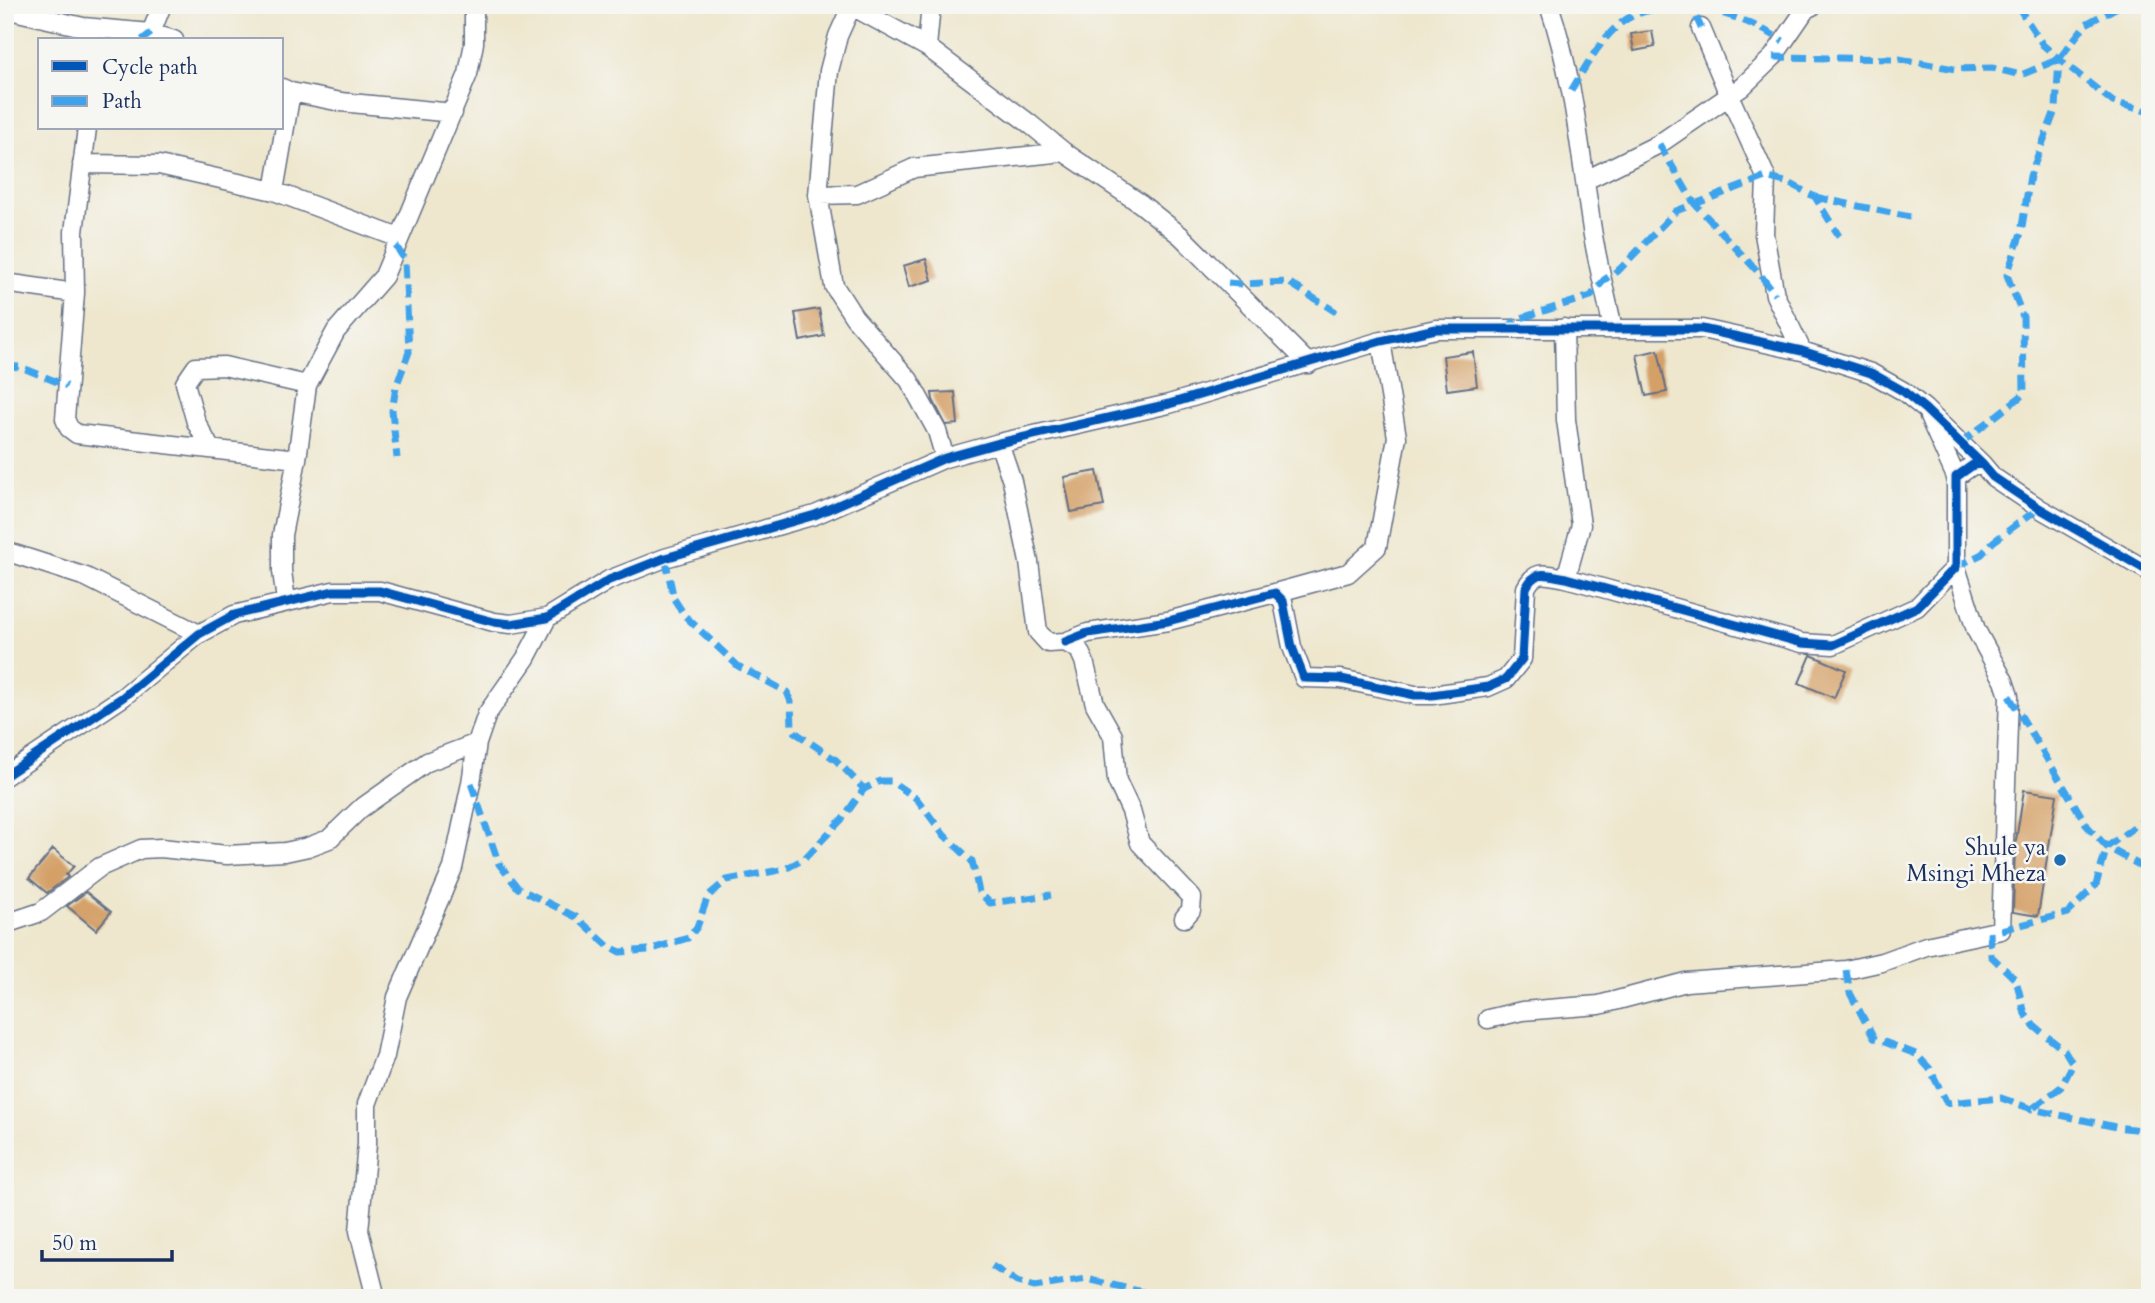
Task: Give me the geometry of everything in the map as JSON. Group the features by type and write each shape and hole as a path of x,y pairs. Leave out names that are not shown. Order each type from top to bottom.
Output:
{"street":[{"path":"151,33 162,5"},
{"path":"286,601 282,570 282,535 297,459 307,385 336,331 384,276 468,74 474,43 474,5"},
{"path":"927,47 931,5"},
{"path":"1549,5 1571,91 1591,225 1614,329"},
{"path":"945,458 937,431 909,380 854,317 834,286 818,195 830,71 838,36 850,6 927,47 1064,152 1141,204 1181,236 1309,364"},
{"path":"1586,180 1659,144 1742,87 1773,57 1809,7"},
{"path":"10,8 85,34 151,33 167,38"},
{"path":"1701,28 1766,177 1764,234 1775,295 1802,351"},
{"path":"286,90 341,102 453,113"},
{"path":"87,130 74,232 75,293 65,408 68,428 77,434 297,459"},
{"path":"274,191 281,130"},
{"path":"818,195 857,194 915,168 1064,152"},
{"path":"82,164 159,165 274,191 399,238"},
{"path":"5,283 75,293"},
{"path":"1564,328 1566,420 1581,524 1566,578"},
{"path":"6,775 123,698 199,634 234,615 333,591 380,591 494,622 512,624 547,618 608,580 665,558 815,515 945,458 1169,404 1381,341 1436,329 1702,329 1802,351 1871,373 1903,391 1925,409 1993,477 2039,508 2150,572"},
{"path":"999,443 1012,481 1030,562 1038,632 1048,643 1065,642 1088,633 1168,621 1275,593 1348,573 1377,547 1397,437 1381,341"},
{"path":"210,448 196,422 185,383 195,367 224,366 307,385"},
{"path":"1488,1019 1522,1011 1599,1004 1686,982 1846,970 1882,962 1926,946 2001,930 2009,696 2004,681 1976,630 1956,566 1956,477 1925,409"},
{"path":"1956,477 1973,465 1982,464"},
{"path":"5,551 86,577 199,634"},
{"path":"1275,593 1283,601 1292,647 1304,678 1341,679 1415,695 1432,695 1489,687 1506,679 1522,659 1526,588 1531,578 1541,574 1566,578 1802,643 1833,645 1917,607 1956,566"},
{"path":"376,1298 359,1231 368,1104 385,1056 397,998 453,868 477,743 487,714 526,657 547,618"},
{"path":"1065,642 1079,650 1084,661 1096,704 1112,737 1117,781 1131,811 1140,843 1192,898 1191,910 1184,919"},
{"path":"5,924 41,912 100,867 141,849 161,848 227,856 285,852 329,839 360,809 427,762 477,743"}],"building":[{"path":"1652,31 1655,47 1634,51 1631,34"},
{"path":"926,259 932,280 909,287 903,266"},
{"path":"819,309 824,336 800,341 795,313"},
{"path":"1658,350 1667,392 1646,396 1637,355"},
{"path":"1473,352 1477,386 1447,390 1443,356"},
{"path":"955,392 958,424 946,425 932,393"},
{"path":"1097,471 1104,506 1071,512 1064,477"},
{"path":"1811,655 1846,670 1834,698 1799,683"},
{"path":"2024,790 2057,795 2038,916 2013,912 2015,847"},
{"path":"53,849 74,866 66,875 68,877 47,893 29,878"},
{"path":"86,892 111,912 96,930 67,906"}],"marked path":[{"path":"2017,5 2043,45 2059,59 2113,102 2150,112"},
{"path":"1773,57 1899,59 1955,69 1992,68 2021,75 2059,59 2086,24 2121,5"},
{"path":"1571,91 1607,36 1626,19 1649,11 1682,7 1693,12 1701,28"},
{"path":"1703,8 1744,21 1783,41"},
{"path":"145,38 151,33"},
{"path":"1961,443 2024,394 2023,317 2007,275 2021,233 2030,176 2056,108 2059,59"},
{"path":"1659,144 1694,203 1760,274 1775,295"},
{"path":"1505,329 1518,319 1591,296 1604,280 1620,269 1676,211 1766,177 1789,183 1815,197 1839,236"},
{"path":"1815,197 1910,217"},
{"path":"396,246 405,260 409,352 396,387 392,411 397,458"},
{"path":"1228,283 1288,282 1336,312"},
{"path":"5,366 21,367 67,386"},
{"path":"1956,567 1982,554 1993,542 2039,508"},
{"path":"665,558 674,599 685,616 738,666 787,692 791,702 792,727 796,733 836,760 864,789"},
{"path":"2009,696 2088,827 2107,847 2150,871"},
{"path":"471,783 499,864 518,888 576,917 608,946 620,952 649,950 688,938 697,927 708,896 727,880 785,869 804,859 843,818 864,789 880,781 891,781 917,799 944,835 972,861 979,892 990,903 1051,895"},
{"path":"2001,930 2068,913 2096,885 2107,847 2150,813"},
{"path":"1990,932 1991,956 2016,980 2025,1014 2034,1026 2065,1051 2073,1064 2061,1087 2032,1109"},
{"path":"1846,970 1850,993 1874,1038 1916,1054 1930,1069 1947,1103 2001,1098 2032,1109 2116,1127 2150,1131"},
{"path":"992,1266 1017,1282 1034,1287 1087,1279 1169,1298"}],"cycle path":[{"path":"5,776 123,697 199,634 234,615 333,591 380,591 494,622 511,624 547,618 609,580 665,558 815,515 945,458 1169,404 1381,341 1436,329 1702,329 1802,351 1871,373 1903,391 1925,409 1993,477 2039,508 2150,572"},
{"path":"1065,642 1088,633 1168,621 1275,593 1283,601 1292,647 1304,678 1341,679 1415,695 1432,695 1488,687 1506,679 1522,659 1526,588 1534,578 1543,574 1802,643 1833,645 1917,607 1956,567 1956,477 1973,465 1982,464"}],"place":[{"name":"Shule ya Msingi Mheza","path":"2060,860"}]}
